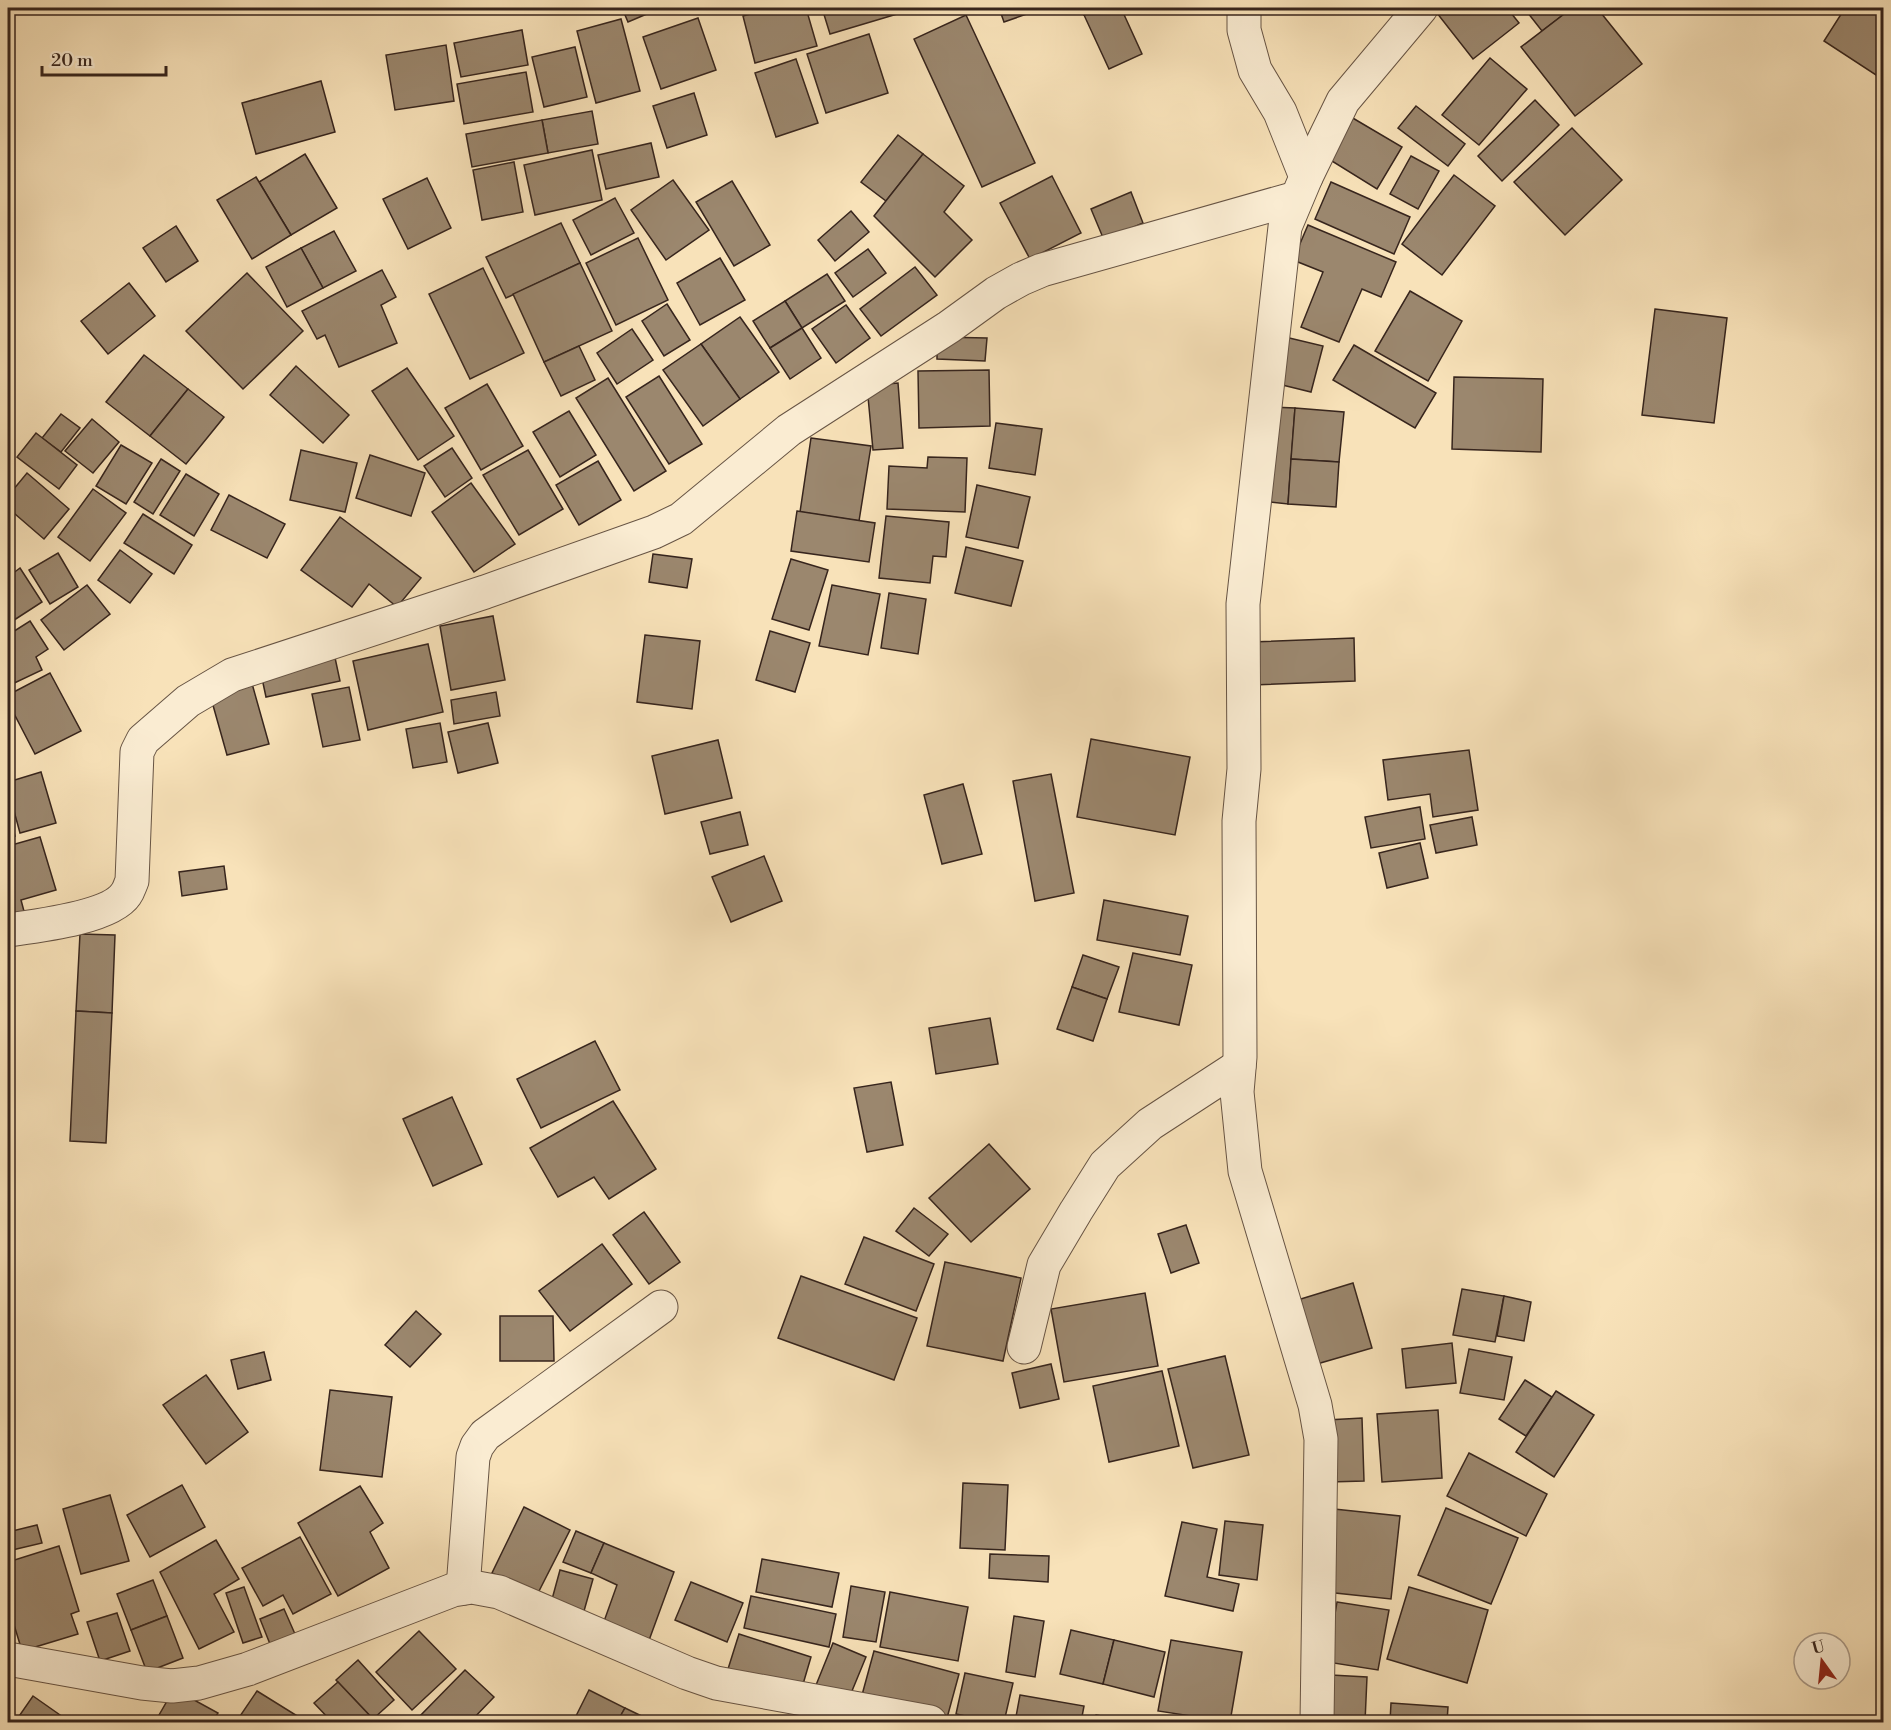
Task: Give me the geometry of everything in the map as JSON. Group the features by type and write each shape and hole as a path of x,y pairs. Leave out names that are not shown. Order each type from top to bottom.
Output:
{"street":[{"path":"1244,8 1244,30 1255,70 1280,112 1301,187"},
{"path":"1317,1722 1321,1439 1315,1405 1245,1171 1238,1112 1239,821 1244,769 1243,604 1285,227 1301,187 1343,101 1420,8"},
{"path":"8,930 38,926 100,912 126,894 132,881 137,752 143,740 188,701 232,675 485,592 654,532 681,519 789,430 949,327 996,293 1021,279 1042,270 1301,187"},
{"path":"1024,1347 1044,1265 1105,1165 1150,1124 1239,1066"},
{"path":"463,1588 473,1457 477,1446 485,1435 661,1307"},
{"path":"8,1659 142,1683 172,1686 199,1683 248,1669 427,1599 453,1590 472,1587 499,1592 687,1673 716,1683 930,1722"}],"building":[{"path":"568,8 588,8 570,13"},
{"path":"622,8 661,8 628,22"},
{"path":"772,8 806,8 817,46 755,63 743,16"},
{"path":"822,8 903,8 904,12 830,34"},
{"path":"945,8 963,8 948,14"},
{"path":"999,8 1044,8 1004,22"},
{"path":"1081,8 1100,8 1084,15"},
{"path":"1100,8 1121,8 1142,54 1109,69 1084,15"},
{"path":"1433,8 1507,8 1519,23 1473,59"},
{"path":"1524,8 1572,8 1542,31"},
{"path":"1572,8 1597,8 1642,64 1575,116 1521,47"},
{"path":"1845,8 1884,8 1884,64 1876,75 1824,41"},
{"path":"966,15 1035,163 982,187 914,39"},
{"path":"698,18 716,70 661,89 643,37"},
{"path":"621,19 640,91 596,103 577,31"},
{"path":"522,30 528,65 461,77 454,43"},
{"path":"869,34 888,93 826,113 807,54"},
{"path":"446,45 454,101 395,110 386,55"},
{"path":"575,47 587,97 544,107 532,57"},
{"path":"1490,58 1527,89 1479,145 1442,115"},
{"path":"796,59 818,123 776,137 755,73"},
{"path":"526,72 533,112 464,124 457,84"},
{"path":"321,81 335,132 256,154 242,103"},
{"path":"694,93 707,135 667,148 653,106"},
{"path":"1535,100 1559,125 1502,181 1478,156"},
{"path":"1416,106 1465,144 1448,166 1398,128"},
{"path":"592,111 598,144 548,153 542,120"},
{"path":"1351,117 1402,147 1377,189 1327,158"},
{"path":"542,120 548,153 472,167 466,134"},
{"path":"1572,128 1622,180 1565,235 1514,182"},
{"path":"898,135 923,154 886,201 861,182"},
{"path":"651,143 659,177 606,189 598,155"},
{"path":"592,150 602,200 535,215 524,165"},
{"path":"305,154 337,208 291,235 259,182"},
{"path":"923,154 964,186 944,212 972,240 935,277 874,216"},
{"path":"1411,156 1439,171 1418,209 1390,194"},
{"path":"514,162 523,212 482,220 473,170"},
{"path":"1454,175 1495,206 1442,275 1402,244"},
{"path":"1052,176 1081,233 1030,259 1000,203"},
{"path":"256,177 291,235 252,259 217,200"},
{"path":"427,178 451,228 408,249 383,199"},
{"path":"673,180 709,230 666,260 631,210"},
{"path":"732,181 770,245 734,266 696,202"},
{"path":"1331,182 1410,217 1394,254 1315,219"},
{"path":"1131,192 1143,223 1104,240 1091,209"},
{"path":"615,198 634,233 591,255 573,220"},
{"path":"851,211 869,232 835,261 818,240"},
{"path":"561,223 580,263 506,298 486,257"},
{"path":"1308,225 1396,262 1381,297 1362,289 1339,342 1301,327 1323,272 1293,260"},
{"path":"176,226 198,261 166,282 143,248"},
{"path":"334,231 356,271 323,288 301,248"},
{"path":"638,238 668,300 616,325 586,263"},
{"path":"301,248 323,288 287,307 266,267"},
{"path":"868,249 886,273 853,297 835,273"},
{"path":"720,258 745,300 700,325 677,283"},
{"path":"580,263 612,331 544,362 513,294"},
{"path":"915,267 937,295 881,336 860,309"},
{"path":"483,268 524,353 470,379 429,294"},
{"path":"382,270 396,297 381,305 397,343 339,367 325,335 317,339 302,311"},
{"path":"247,273 303,331 243,389 186,331"},
{"path":"827,274 845,301 802,328 785,301"},
{"path":"129,283 155,316 108,354 81,321"},
{"path":"1410,291 1462,321 1428,381 1375,351"},
{"path":"785,301 802,328 770,348 753,321"},
{"path":"667,304 690,340 664,356 642,321"},
{"path":"846,305 870,338 836,363 812,329"},
{"path":"1655,309 1727,318 1714,423 1642,415"},
{"path":"740,317 779,372 740,399 701,344"},
{"path":"802,328 821,358 790,379 770,348"},
{"path":"632,329 653,360 617,384 597,353"},
{"path":"1281,336 1323,346 1311,392 1270,382"},
{"path":"937,337 987,338 985,361 937,359"},
{"path":"701,344 740,399 703,426 663,370"},
{"path":"1354,345 1436,393 1415,428 1333,380"},
{"path":"579,346 595,380 561,396 544,362"},
{"path":"144,355 188,389 150,436 106,402"},
{"path":"296,366 349,415 323,443 270,395"},
{"path":"407,368 454,436 418,460 372,391"},
{"path":"989,370 990,426 919,428 918,371"},
{"path":"659,376 702,444 669,464 626,397"},
{"path":"1454,377 1543,379 1541,452 1452,449"},
{"path":"608,378 666,471 634,491 576,398"},
{"path":"898,383 903,448 873,450 867,386"},
{"path":"487,384 523,446 481,470 445,408"},
{"path":"188,389 224,417 186,464 150,436"},
{"path":"1270,407 1295,408 1288,504 1262,501"},
{"path":"1295,408 1344,412 1339,462 1291,459"},
{"path":"569,411 596,455 560,477 533,432"},
{"path":"61,414 80,428 61,452 42,438"},
{"path":"92,419 119,442 93,473 65,451"},
{"path":"996,423 1042,429 1035,475 989,468"},
{"path":"36,433 77,465 59,489 17,457"},
{"path":"811,438 871,446 859,521 800,512"},
{"path":"121,445 152,463 126,504 96,486"},
{"path":"452,448 472,478 445,497 424,466"},
{"path":"301,450 357,463 345,512 290,500"},
{"path":"528,450 563,509 519,535 483,475"},
{"path":"370,455 425,473 411,516 356,498"},
{"path":"928,457 967,458 965,512 887,509 889,466 927,468"},
{"path":"161,459 180,471 153,514 134,502"},
{"path":"1291,459 1339,462 1336,507 1288,504"},
{"path":"598,461 621,500 579,525 556,485"},
{"path":"27,473 69,509 44,539 8,508 8,496"},
{"path":"186,474 219,494 194,536 160,515"},
{"path":"471,483 515,544 474,572 432,512"},
{"path":"977,485 1030,497 1018,548 966,537"},
{"path":"93,489 126,513 90,561 58,537"},
{"path":"229,495 285,524 267,558 211,530"},
{"path":"797,511 875,523 869,562 791,551"},
{"path":"143,514 192,545 174,574 124,543"},
{"path":"886,516 949,522 946,557 933,556 930,583 879,578"},
{"path":"340,517 421,578 397,607 369,584 352,607 301,570"},
{"path":"966,547 1023,561 1011,606 955,593"},
{"path":"120,550 152,574 130,603 98,580"},
{"path":"58,553 78,587 50,604 29,570"},
{"path":"653,554 692,559 687,588 649,582"},
{"path":"791,559 828,570 809,630 772,619"},
{"path":"20,568 42,602 8,624 8,577"},
{"path":"87,585 110,614 64,650 41,620"},
{"path":"832,585 880,594 868,655 819,646"},
{"path":"889,593 926,599 918,654 881,648"},
{"path":"493,616 505,680 451,690 440,626"},
{"path":"30,621 48,649 36,657 42,670 8,686 8,635"},
{"path":"770,631 810,643 795,692 756,680"},
{"path":"645,635 700,641 692,709 637,702"},
{"path":"1354,638 1355,681 1253,685 1251,642"},
{"path":"428,644 443,712 368,730 353,661"},
{"path":"334,653 340,681 266,697 260,669"},
{"path":"50,673 81,731 35,754 8,702 8,695"},
{"path":"251,680 269,744 227,755 209,691"},
{"path":"349,687 360,740 323,747 312,694"},
{"path":"496,692 500,716 454,724 451,700"},
{"path":"440,723 447,762 413,768 406,729"},
{"path":"488,723 498,763 458,773 448,732"},
{"path":"1091,739 1190,757 1175,835 1077,817"},
{"path":"718,740 732,798 665,814 652,756"},
{"path":"1469,750 1478,810 1433,817 1430,794 1388,800 1383,760"},
{"path":"41,772 56,823 20,833 8,782"},
{"path":"1051,774 1074,893 1035,901 1013,781"},
{"path":"963,784 982,854 942,864 924,795"},
{"path":"8,806 15,836 8,837"},
{"path":"1420,807 1425,839 1371,848 1365,817"},
{"path":"740,812 748,845 710,854 701,822"},
{"path":"1472,817 1477,845 1436,853 1430,825"},
{"path":"40,837 56,890 21,900 25,915 8,919 8,846"},
{"path":"1420,843 1428,878 1387,888 1379,853"},
{"path":"764,856 782,901 731,922 712,877"},
{"path":"224,866 227,889 182,896 179,872"},
{"path":"1104,900 1188,916 1180,955 1097,940"},
{"path":"80,934 115,935 112,1013 76,1011"},
{"path":"1133,953 1192,965 1179,1025 1119,1012"},
{"path":"1083,955 1119,967 1107,999 1072,987"},
{"path":"1072,987 1107,999 1093,1041 1057,1029"},
{"path":"76,1011 112,1013 106,1143 70,1141"},
{"path":"990,1018 998,1064 936,1074 929,1028"},
{"path":"595,1041 620,1090 541,1128 517,1079"},
{"path":"891,1082 903,1145 867,1152 854,1088"},
{"path":"452,1097 482,1164 433,1186 403,1119"},
{"path":"613,1101 656,1169 609,1199 594,1177 558,1197 530,1148"},
{"path":"989,1144 1030,1189 971,1242 929,1198"},
{"path":"914,1208 948,1234 929,1256 896,1231"},
{"path":"644,1212 680,1262 649,1284 613,1235"},
{"path":"1186,1225 1199,1263 1171,1273 1158,1234"},
{"path":"864,1237 934,1264 916,1311 845,1284"},
{"path":"602,1244 632,1284 570,1331 539,1291"},
{"path":"945,1262 1021,1278 1003,1361 927,1346"},
{"path":"801,1276 917,1318 894,1380 778,1338"},
{"path":"1353,1283 1372,1348 1310,1366 1291,1302"},
{"path":"1462,1289 1504,1296 1495,1342 1453,1335"},
{"path":"1145,1293 1158,1366 1064,1382 1051,1309"},
{"path":"1504,1296 1531,1302 1524,1341 1497,1336"},
{"path":"416,1311 441,1334 410,1367 385,1345"},
{"path":"500,1316 553,1316 554,1361 500,1361"},
{"path":"1452,1343 1456,1383 1406,1388 1402,1349"},
{"path":"1469,1349 1512,1357 1504,1400 1460,1393"},
{"path":"264,1352 271,1380 238,1389 231,1360"},
{"path":"1225,1356 1249,1455 1193,1468 1168,1369"},
{"path":"1051,1364 1059,1399 1020,1408 1012,1373"},
{"path":"1162,1371 1179,1446 1109,1462 1093,1386"},
{"path":"206,1375 248,1432 206,1464 163,1405"},
{"path":"1525,1380 1552,1397 1526,1436 1499,1419"},
{"path":"330,1390 392,1397 382,1477 320,1470"},
{"path":"1556,1391 1594,1415 1554,1477 1516,1452"},
{"path":"1438,1410 1442,1478 1382,1482 1377,1414"},
{"path":"1362,1418 1364,1481 1329,1482 1327,1420"},
{"path":"1469,1453 1547,1494 1526,1536 1447,1496"},
{"path":"963,1483 1008,1485 1005,1550 960,1548"},
{"path":"182,1485 205,1527 150,1557 127,1515"},
{"path":"360,1486 383,1523 370,1532 389,1568 338,1596 298,1523"},
{"path":"110,1495 129,1561 81,1574 63,1509"},
{"path":"524,1507 570,1530 537,1595 492,1573"},
{"path":"1446,1508 1518,1538 1491,1604 1418,1575"},
{"path":"1334,1509 1400,1516 1391,1599 1326,1592"},
{"path":"1225,1521 1263,1525 1257,1580 1219,1575"},
{"path":"1182,1522 1217,1529 1207,1577 1239,1584 1233,1611 1165,1596"},
{"path":"37,1525 42,1543 8,1551 8,1532"},
{"path":"576,1531 604,1543 591,1573 563,1562"},
{"path":"300,1537 331,1594 293,1614 283,1595 263,1606 242,1568"},
{"path":"216,1540 239,1579 214,1594 234,1632 199,1649 160,1572"},
{"path":"604,1543 674,1572 648,1643 602,1627 617,1585 591,1573"},
{"path":"59,1546 79,1611 71,1614 78,1634 22,1651 8,1605 8,1562"},
{"path":"990,1554 1049,1556 1048,1582 989,1578"},
{"path":"762,1559 839,1573 832,1607 756,1592"},
{"path":"560,1570 593,1579 584,1611 551,1603"},
{"path":"153,1580 167,1616 131,1630 117,1594"},
{"path":"691,1582 743,1603 727,1642 675,1620"},
{"path":"851,1586 885,1592 876,1642 843,1637"},
{"path":"244,1587 262,1637 243,1643 226,1593"},
{"path":"1409,1587 1488,1610 1467,1683 1387,1659"},
{"path":"890,1592 968,1607 958,1661 880,1647"},
{"path":"751,1596 836,1614 829,1647 744,1628"},
{"path":"1337,1602 1389,1610 1378,1670 1327,1662"},
{"path":"284,1609 295,1634 270,1644 260,1619"},
{"path":"117,1613 130,1651 100,1661 87,1622"},
{"path":"167,1616 183,1658 147,1672 131,1630"},
{"path":"1014,1616 1044,1621 1035,1677 1006,1672"},
{"path":"1071,1630 1114,1640 1103,1684 1060,1674"},
{"path":"419,1631 456,1669 412,1710 376,1672"},
{"path":"739,1634 811,1657 801,1691 728,1669"},
{"path":"1114,1640 1165,1652 1154,1697 1103,1684"},
{"path":"1171,1640 1242,1652 1230,1722 1158,1711"},
{"path":"833,1643 866,1657 847,1703 814,1690"},
{"path":"874,1651 959,1674 947,1718 862,1695"},
{"path":"358,1660 394,1700 373,1719 336,1680"},
{"path":"465,1670 494,1697 470,1722 423,1722 418,1718"},
{"path":"965,1673 1013,1683 1004,1722 993,1722 956,1714"},
{"path":"1331,1675 1367,1677 1365,1722 1329,1722"},
{"path":"338,1682 373,1719 369,1722 332,1722 314,1703"},
{"path":"174,1689 218,1713 212,1722 155,1722"},
{"path":"589,1690 625,1708 617,1722 573,1722"},
{"path":"257,1691 307,1722 236,1722"},
{"path":"1020,1695 1084,1706 1081,1722 1015,1722"},
{"path":"33,1696 70,1722 15,1722"},
{"path":"1391,1703 1448,1707 1447,1722 1390,1722"},
{"path":"625,1708 654,1722 617,1722"},
{"path":"1096,1715 1138,1722 1094,1722"}]}
